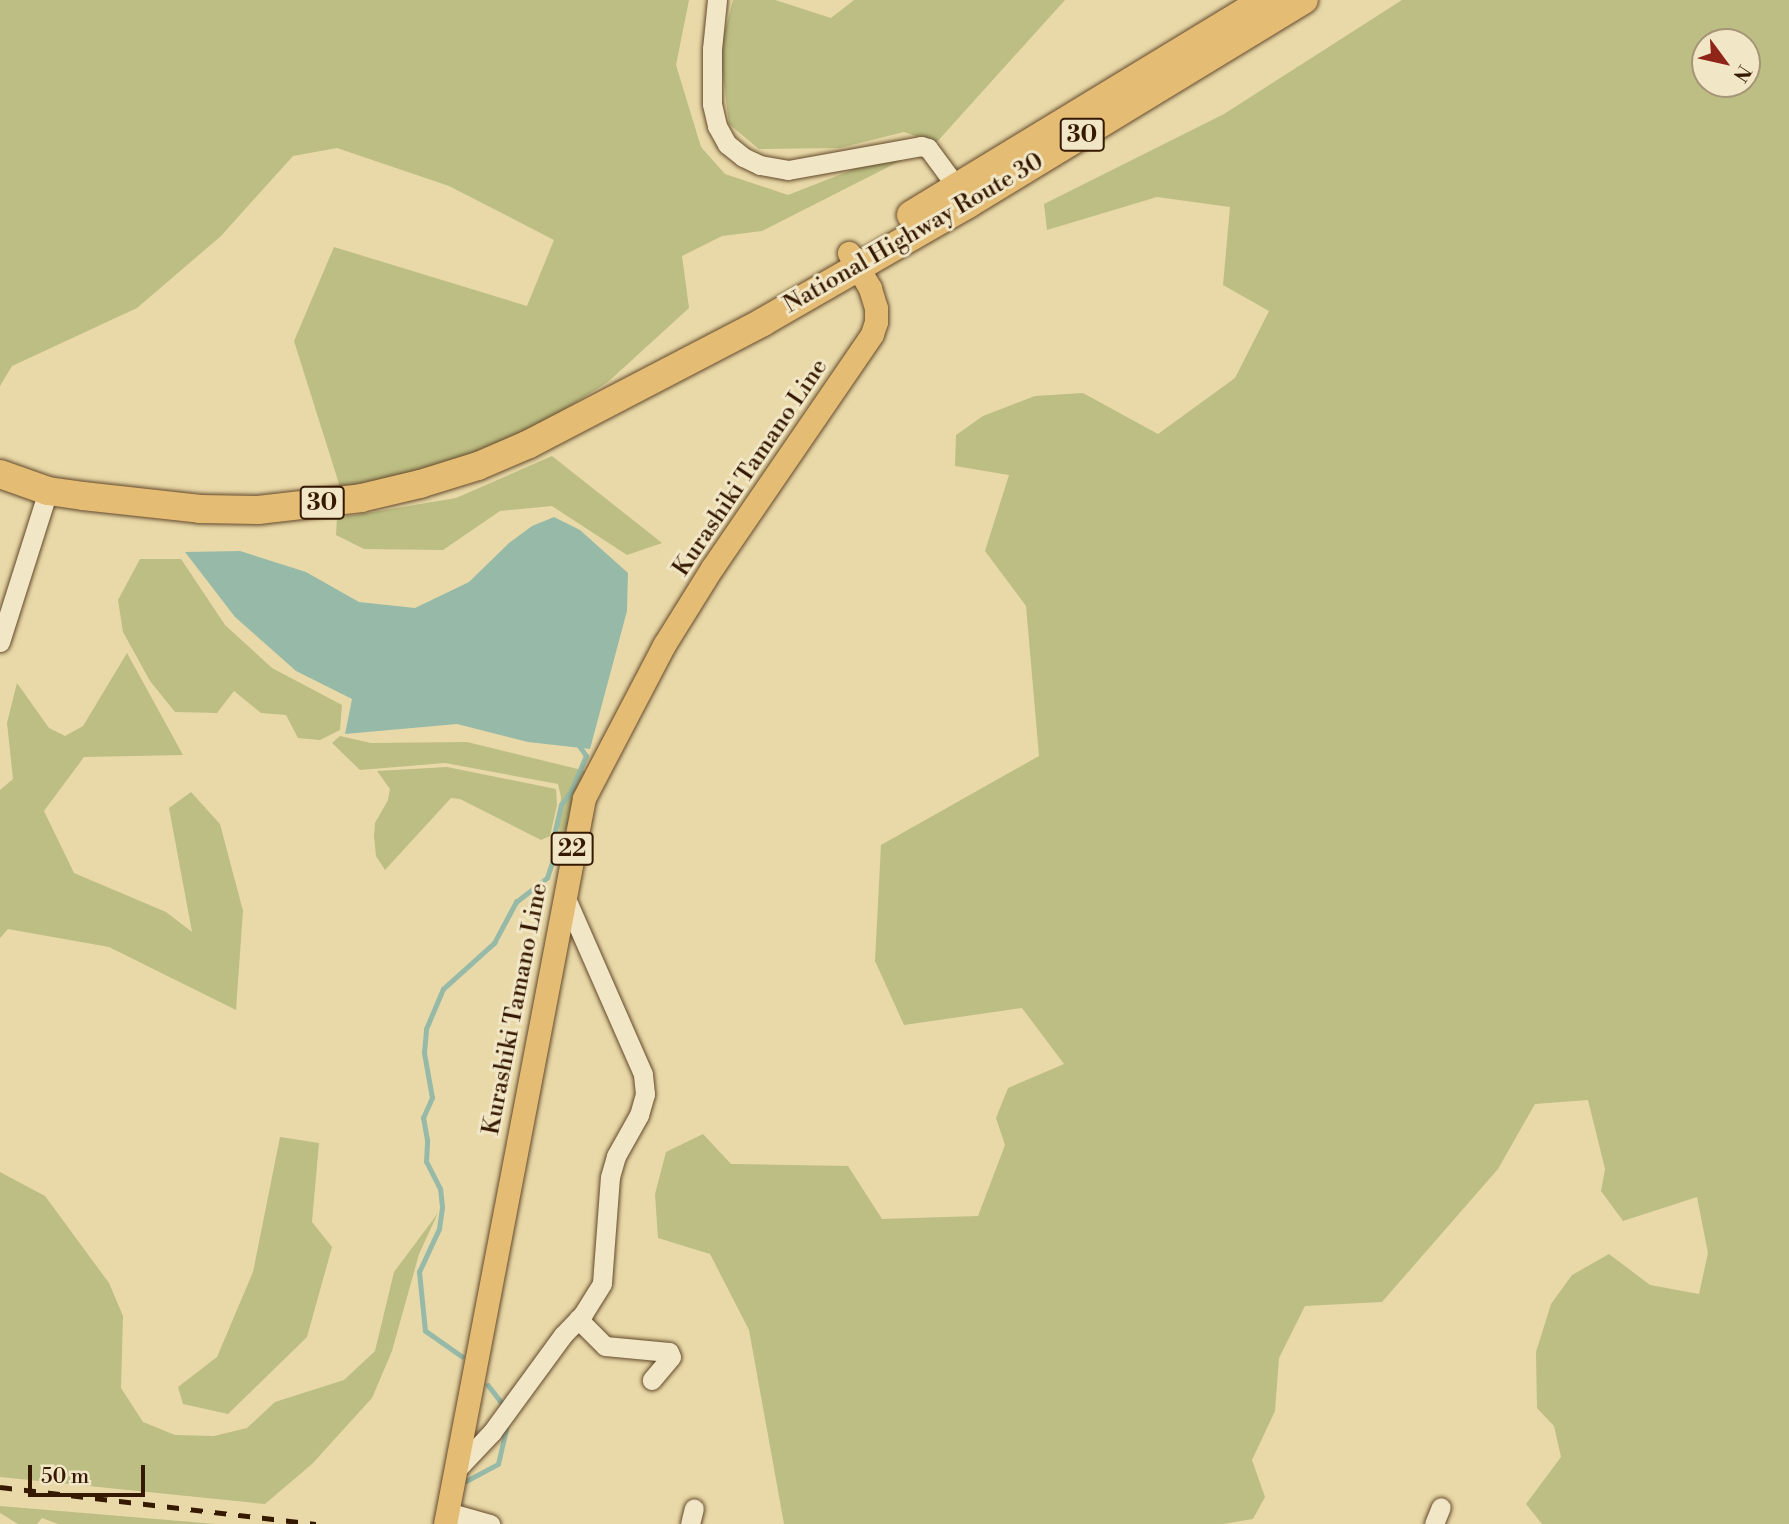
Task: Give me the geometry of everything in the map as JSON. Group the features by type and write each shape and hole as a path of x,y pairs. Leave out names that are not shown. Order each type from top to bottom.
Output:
{"highway":[{"name":"National Highway Route 30","path":"963,195 1264,0"},
{"name":"National Highway Route 30","path":"0,474 48,491 200,509 258,510 361,498 478,466 529,444 763,322 853,260 1304,0"}],"main road":[{"name":"Kurashiki Tamano Line","path":"446,1518 584,798 664,645 712,568 872,334 876,322 876,308 853,260"}],"street":[{"path":"717,0 712,49 712,104 717,126 727,144 743,157 760,165 788,170 921,146 928,148 963,195"},
{"path":"0,642 48,491"},
{"path":"457,1469 492,1432 603,1283 610,1177 616,1156 639,1115 645,1094 643,1074 564,894"},
{"path":"578,1319 605,1346 669,1352 671,1357 652,1380"},
{"path":"446,1518 490,1524"}],"green space":[{"path":"0,0 689,0 676,65 701,147 725,174 788,195 880,159 902,160 762,231 722,236 682,256 689,308 608,382 513,442 421,474 340,487 294,341 334,247 527,306 554,240 449,186 337,148 293,156 221,236 137,308 12,366 0,386"},
{"path":"733,0 775,0 831,18 854,0 1065,0 936,143 904,132 840,148 759,149 729,124 720,50"},
{"path":"1402,0 1789,0 1789,1524 1542,1524 1526,1504 1561,1457 1554,1426 1537,1408 1536,1352 1551,1304 1572,1275 1609,1254 1650,1285 1699,1294 1708,1253 1697,1197 1623,1221 1601,1191 1605,1169 1588,1100 1535,1104 1498,1169 1382,1302 1305,1306 1279,1358 1275,1411 1252,1460 1265,1497 1253,1519 1223,1524 784,1524 749,1330 710,1254 658,1238 655,1194 666,1152 703,1134 731,1164 848,1166 882,1219 978,1216 1005,1145 996,1118 1008,1088 1064,1064 1022,1008 904,1025 875,961 881,845 1039,756 1026,606 985,551 1009,475 955,466 956,435 983,416 1035,396 1083,393 1158,434 1235,378 1269,311 1223,285 1230,207 1157,197 1047,230 1044,204 1224,114"},
{"path":"552,456 662,543 627,555 552,506 500,511 443,550 364,549 336,535 337,518 456,498"},
{"path":"140,559 181,559 225,625 272,668 342,705 340,730 320,740 298,738 286,715 261,713 234,691 217,713 175,712 150,681 123,632 118,600"},
{"path":"127,653 183,755 84,757 44,811 74,873 166,912 192,932 169,808 191,792 220,824 243,911 236,1010 109,947 8,929 0,938 0,790 13,779 7,723 17,683 49,728 65,736 83,726"},
{"path":"340,736 371,743 467,742 586,771 564,835 558,836 561,797 558,784 445,763 360,770 332,743"},
{"path":"447,767 556,789 557,805 550,836 541,840 460,799 451,798 385,870 376,856 374,836 375,823 388,800 390,789 377,771"},
{"path":"280,1137 319,1143 312,1222 332,1247 307,1337 228,1414 183,1404 178,1387 217,1357 253,1272"},
{"path":"0,1172 45,1196 109,1283 123,1316 121,1388 143,1422 175,1435 214,1436 247,1428 275,1402 344,1380 375,1351 394,1272 438,1213 419,1254 392,1351 372,1398 312,1464 265,1504 0,1477"},
{"path":"0,1506 216,1524 58,1524 42,1518 37,1524 18,1524 0,1513"}],"shaded area":[{"path":"554,517 580,530 628,573 627,611 590,749 528,742 457,724 345,734 352,699 296,671 235,617 185,552 240,551 306,572 359,602 415,608 469,582 509,543 532,526"}],"waterway":[{"path":"554,835 561,805 571,791 586,756 577,743"},
{"path":"462,1357 425,1331 419,1272 439,1229 442,1207 440,1189 426,1162 427,1140 423,1118 432,1098 424,1053 426,1029 443,989 494,943 516,902 547,878 553,859"},
{"path":"488,1385 502,1403"},
{"path":"466,1481 498,1464 506,1428"}],"railway":[{"path":"0,1487 316,1524"}]}
